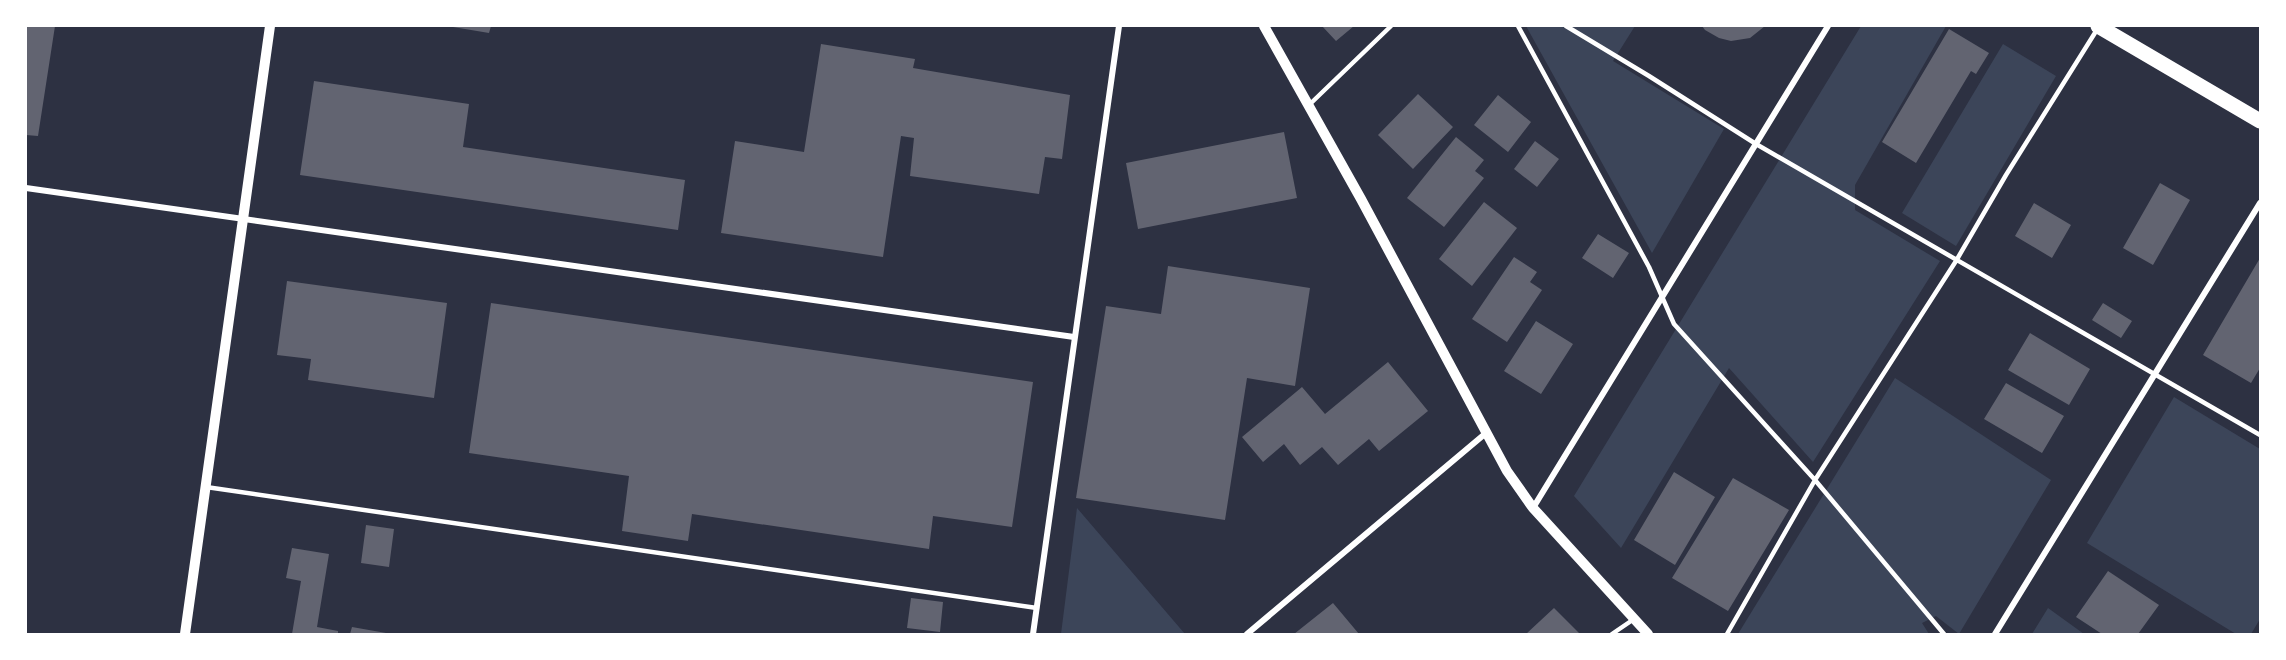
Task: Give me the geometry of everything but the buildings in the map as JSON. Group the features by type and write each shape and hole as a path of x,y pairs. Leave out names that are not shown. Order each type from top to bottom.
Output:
{"main road":[{"path":"2099,26 2260,121"}],"street":[{"path":"185,634 270,26"},
{"path":"1033,634 1119,26"},
{"path":"1264,26 1506,471 1533,508 1648,634"},
{"path":"1533,508 1828,26"},
{"path":"26,188 1074,337"},
{"path":"1995,634 2260,203"},
{"path":"1247,634 1486,433"}],"lane":[{"path":"1309,105 1391,26"},
{"path":"1518,26 1649,267 1674,324 1815,480 1944,634"},
{"path":"1566,26 1756,144 2260,435"},
{"path":"1726,634 1815,480 1956,261 2006,175 2099,26"},
{"path":"206,487 1037,608"},
{"path":"1612,634 1634,619"}],"shaded area":[{"path":"1526,26 1635,26 1613,61 1724,129 1652,253"},
{"path":"1861,26 1946,26 1855,185 1855,210 1940,261 1813,462 1729,368 1621,548 1574,496"},
{"path":"2003,44 2056,76 1956,246 1902,213"},
{"path":"1895,378 2051,480 1959,634 1936,616 1922,623 1929,634 1738,634"},
{"path":"2174,397 2260,449 2260,619 2251,634 2236,634 2087,543"},
{"path":"1077,508 1185,634 1061,634"},
{"path":"2048,608 2084,634 2032,634"}]}
